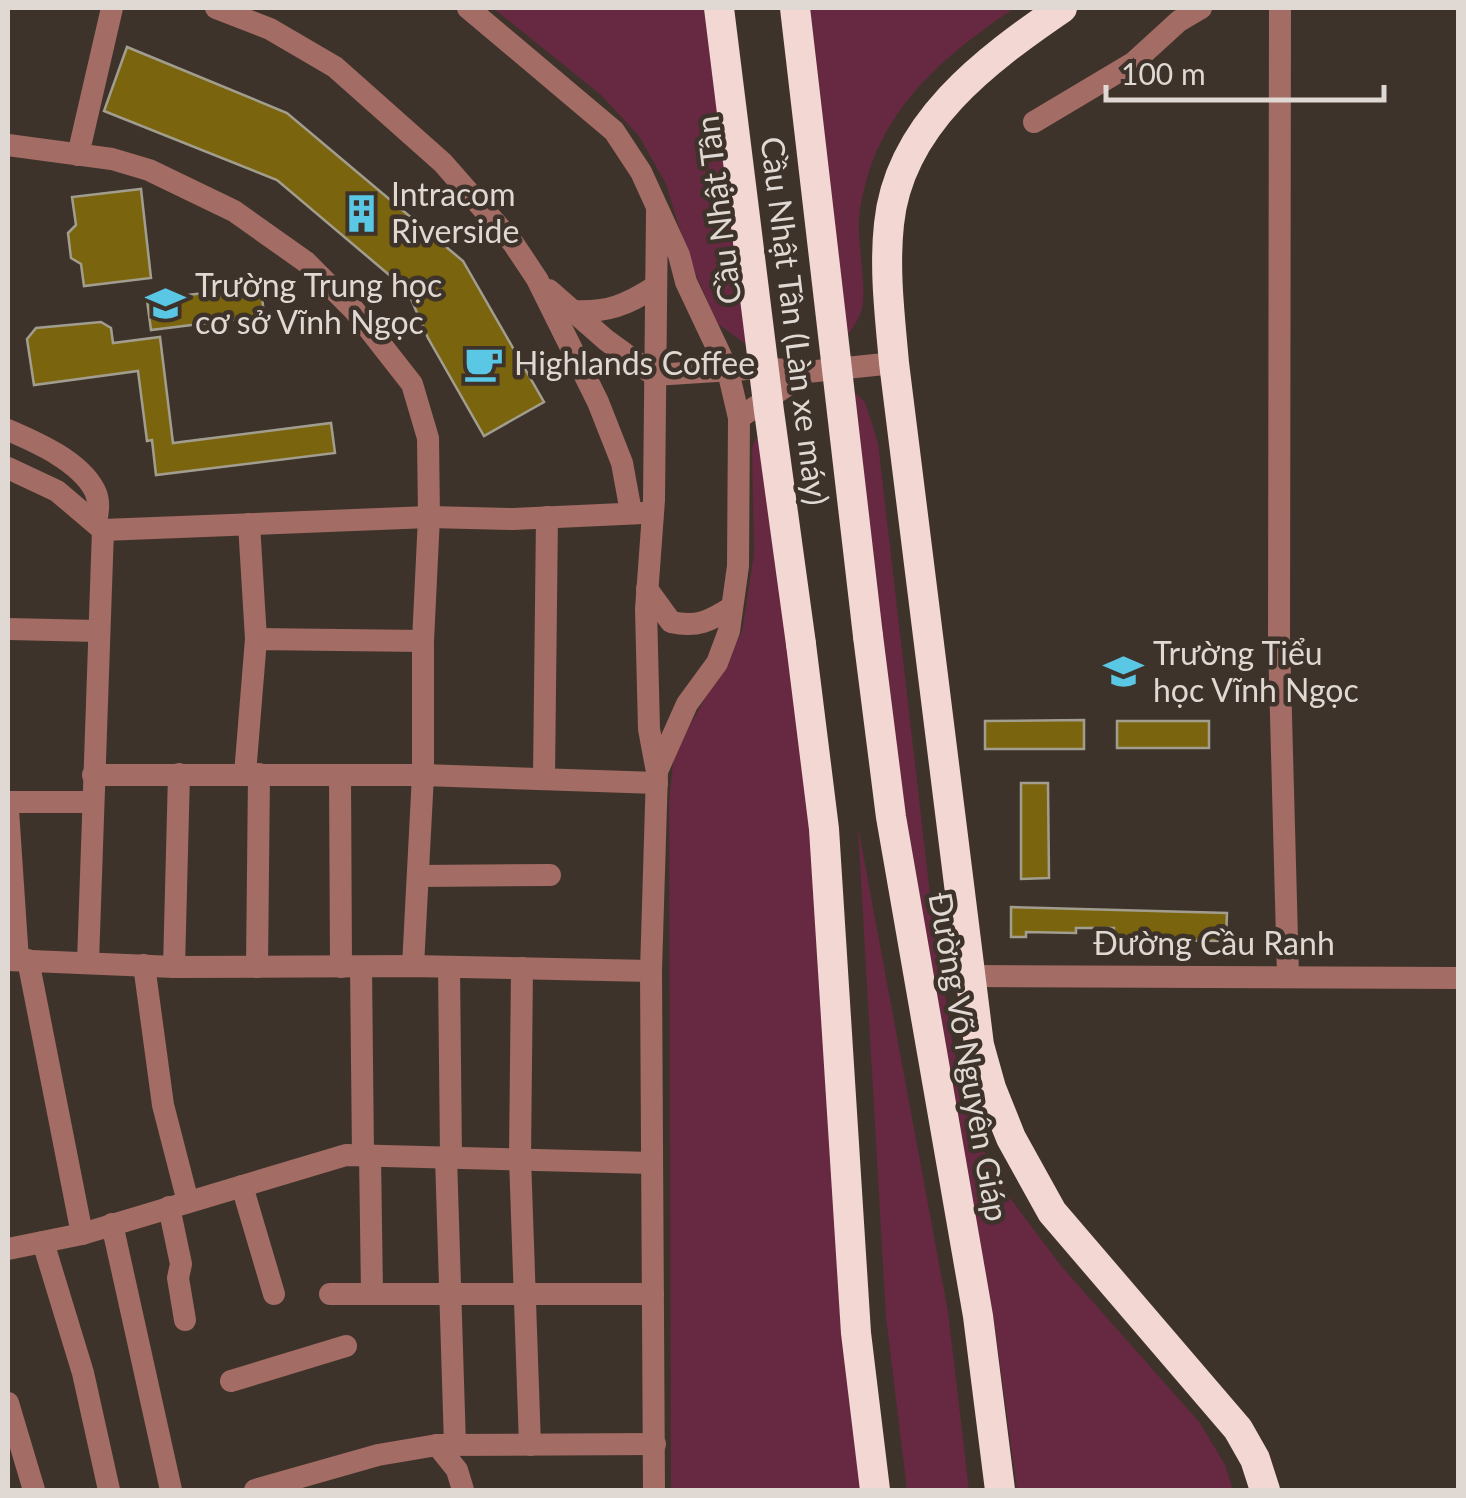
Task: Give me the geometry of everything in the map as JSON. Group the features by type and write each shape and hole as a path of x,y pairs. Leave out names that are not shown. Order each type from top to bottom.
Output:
{"highway":[{"name":"Cầu Nhật Tân (Làn xe máy)","path":"720,8 768,411 802,644"},
{"name":"Cầu Nhật Tân","path":"729,8 802,644"},
{"path":"795,8 868,636"},
{"name":"Cầu Nhật Tân (Làn xe máy)","path":"804,8 852,400 868,636"},
{"path":"1062,8 959,87 924,128 900,175 889,220 886,263 894,363 979,1045 991,1088 1032,1180 1052,1212 1238,1429 1265,1490"},
{"name":"Đường Võ Nguyên Giáp","path":"868,636 891,817 978,1316 1002,1490"},
{"path":"802,644 824,829 856,1333 875,1490"}],"street":[{"path":"78,155 112,8"},
{"path":"216,8 270,29 335,67 444,163 514,242 537,279 598,402 642,513"},
{"path":"468,8 614,130 641,172 728,371 739,418 738,566 729,631 717,663 687,704 657,777"},
{"path":"1034,122 1132,63 1179,21 1201,8"},
{"path":"1284,13 1280,641 1288,976"},
{"path":"8,145 112,159 149,170 234,210 306,262 354,310 412,384 428,438 429,517 423,641 423,775 413,966"},
{"path":"654,1490 651,971 657,777 649,728 642,513 654,375 657,211"},
{"path":"537,279 654,375 764,368 807,372 894,363"},
{"path":"572,311 599,312 627,305 656,286"},
{"path":"739,418 807,372"},
{"path":"8,430 56,454 84,476 96,492 99,507 88,962"},
{"path":"8,468 57,491 100,526 429,517 513,520 642,513"},
{"path":"544,777 547,517"},
{"path":"249,524 256,639 252,774 257,967"},
{"path":"647,589 670,622 688,626 707,623 732,607"},
{"path":"8,629 98,630"},
{"path":"256,639 423,641"},
{"path":"93,774 657,777"},
{"path":"174,967 179,774"},
{"path":"340,774 372,1294"},
{"path":"8,802 92,802"},
{"path":"8,810 18,960 82,1234"},
{"path":"418,876 550,875"},
{"path":"18,960 174,967 413,966 651,971"},
{"path":"144,966 178,1204 178,1278 185,1320"},
{"path":"448,967 452,1294 446,1445 462,1490"},
{"path":"522,968 520,1158 530,1445"},
{"name":"Đường Cầu Ranh","path":"970,976 1458,978"},
{"path":"8,1249 82,1234 346,1156 652,1163"},
{"path":"242,1186 274,1294"},
{"path":"112,1224 171,1490"},
{"path":"43,1242 83,1373 110,1490"},
{"path":"330,1294 653,1294"},
{"path":"232,1381 346,1346"},
{"path":"8,1403 34,1490"},
{"path":"255,1490 378,1455 446,1445 655,1444"}],"shaded area":[{"path":"493,8 710,8 751,348 717,323 687,254 666,184 639,136 601,95"},
{"path":"806,8 1014,8 933,72 892,122 877,151 859,219 863,303 845,339"},
{"path":"851,389 865,402 878,443 930,894 953,1046 976,1136 1010,1198 1062,1267 1200,1423 1225,1465 1233,1490 1017,1490 994,1321 904,827"},
{"path":"756,438 761,441 812,833 861,1490 671,1490 669,802 674,754 742,632 754,554 752,447"},
{"path":"858,827 948,1312 969,1490 907,1490 886,1317"}],"building":[{"name":"Intracom Riverside","path":"127,47 287,113 463,261 544,402 484,436 428,338 407,290 277,180 104,111"},
{"path":"141,189 151,278 84,286 81,264 71,258 68,233 76,225 72,197"},
{"path":"261,286 264,316 151,330 147,300"},
{"path":"101,322 111,328 113,343 160,337 173,443 331,423 335,453 156,475 152,440 147,441 138,371 34,385 27,339 36,328"},
{"path":"1084,720 1084,749 985,749 985,721"},
{"path":"1117,721 1209,721 1209,748 1117,748"},
{"path":"1021,783 1048,783 1049,878 1021,879"},
{"path":"1011,907 1227,913 1226,941 1114,940 1114,928 1076,928 1076,933 1026,932 1026,937 1011,937"}],"place":[{"name":"Intracom Riverside","path":"361,213"},
{"name":"Trường Trung học cơ sở Vĩnh Ngọc","path":"165,304"},
{"name":"Highlands Coffee","path":"484,364"},
{"name":"Trường Tiểu học Vĩnh Ngọc","path":"1123,672"}]}
